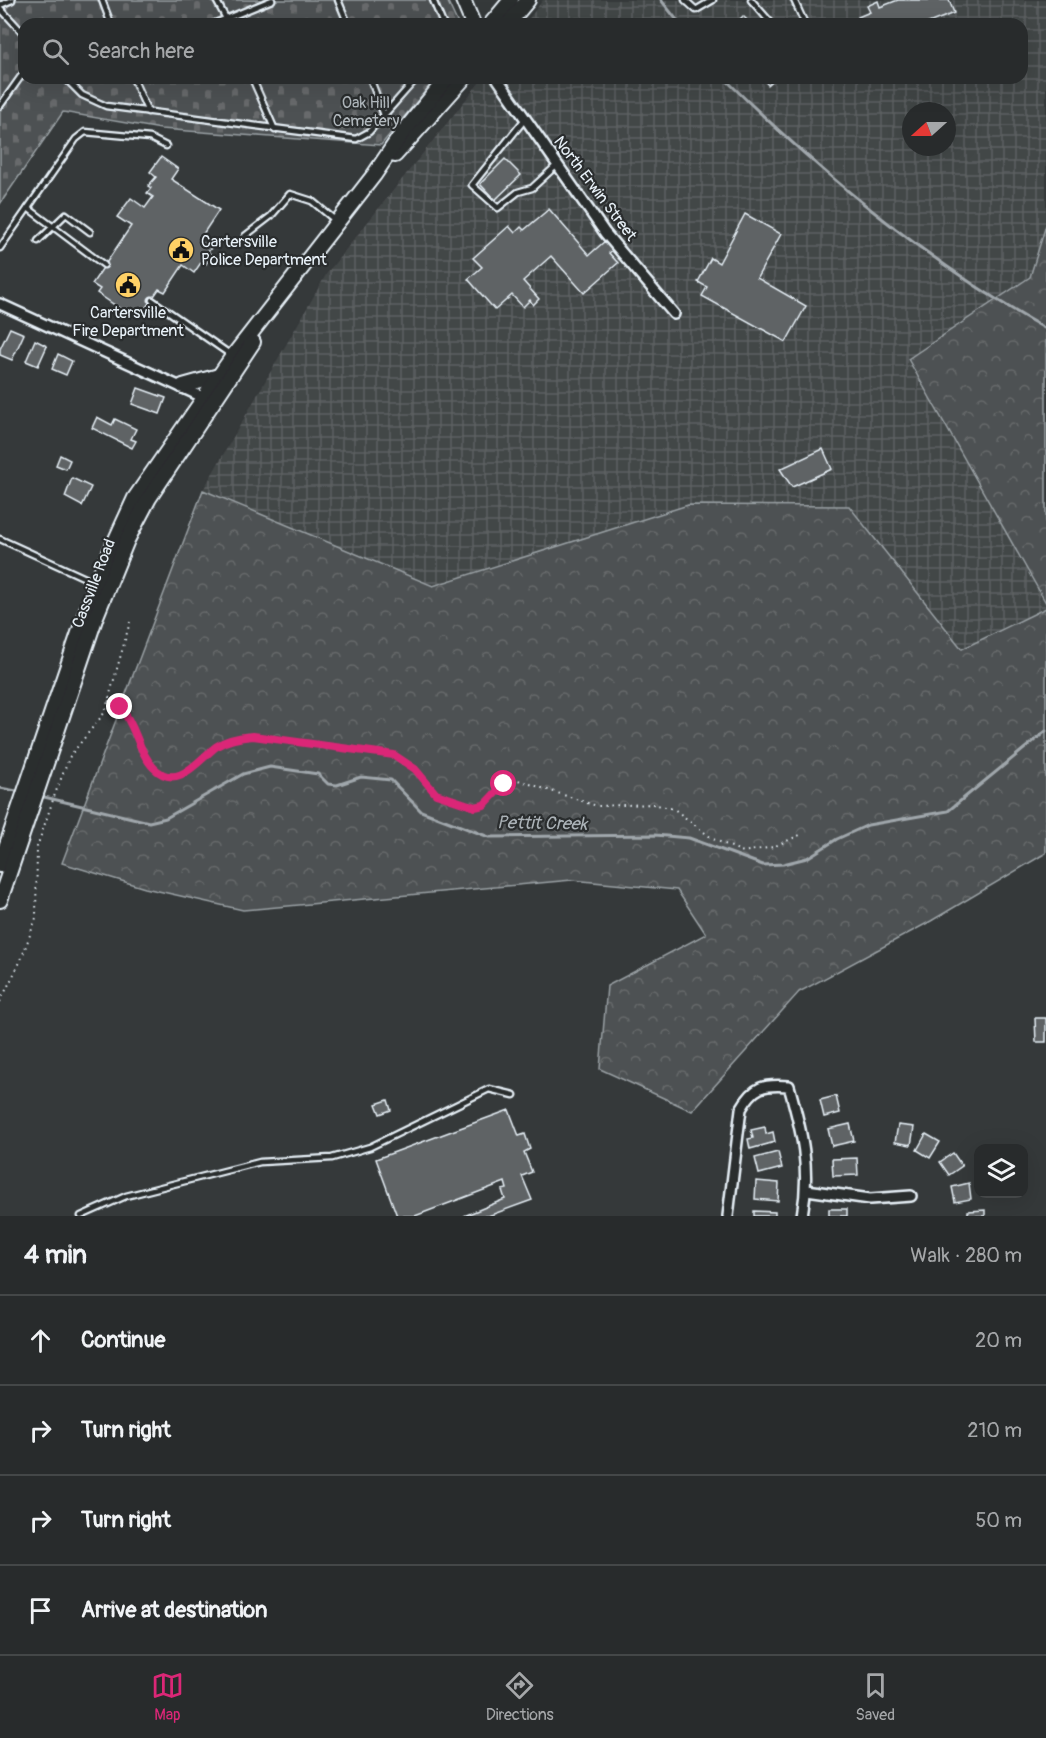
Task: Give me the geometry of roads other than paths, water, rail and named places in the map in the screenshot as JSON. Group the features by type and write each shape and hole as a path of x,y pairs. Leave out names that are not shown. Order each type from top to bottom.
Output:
{"main road":[{"path":"463,0 470,18"},
{"path":"496,18 511,0"},
{"path":"513,18 528,0"},
{"name":"Cassville Road","path":"374,175 400,135 442,84"},
{"name":"Cassville Road","path":"0,865 127,540 149,498 208,400 219,375 273,307 336,221 374,175 410,140 459,84"},
{"name":"Cassville Road","path":"0,900 96,583 135,498 208,400 242,362 273,307"},
{"path":"183,386 219,375"}],"street":[{"name":"North Erwin Street","path":"501,84 605,232 674,314"},
{"path":"0,304 183,386 208,400"},
{"path":"728,1216 741,1109 749,1095 767,1084 789,1086 805,1144 807,1190 802,1216"},
{"path":"807,1190 870,1199 911,1196"}],"lane":[{"path":"12,0 0,7 18,27"},
{"path":"102,0 109,18"},
{"path":"216,0 225,18"},
{"path":"233,18 272,0"},
{"path":"338,0 346,18"},
{"path":"433,0 440,18"},
{"path":"685,0 696,10 713,0"},
{"path":"751,0 767,18"},
{"path":"794,0 802,18"},
{"path":"0,106 18,80"},
{"path":"71,84 90,100 106,106 356,140 369,132 412,84"},
{"path":"136,84 148,112"},
{"path":"255,84 275,130"},
{"path":"372,84 384,115"},
{"path":"525,119 472,185 498,208 518,192 532,188 557,165"},
{"path":"0,248 76,139 85,132 150,138 166,146"},
{"path":"245,236 271,216 290,194 312,201 336,221"},
{"path":"28,208 104,265"},
{"path":"38,241 66,214 90,232"},
{"path":"152,300 233,356"},
{"path":"0,539 96,583"},
{"path":"81,1216 126,1196 249,1165 332,1158 370,1147 489,1089 514,1095"}],"waterway":[{"path":"661,0 675,18"},
{"path":"730,84 798,148 877,214 959,275 1046,329"},
{"name":"Pettit Creek","path":"40,796 149,822 166,818 243,774 270,767 318,774 328,784 337,785 361,777 391,780 421,811 489,837 655,835 689,838 763,865 783,864 807,858 837,839 868,825 948,811 1046,731"},
{"name":"Pettit Creek","path":"0,788 22,792"}],"place":[{"name":"Cartersville Police Department","path":"181,250"},
{"name":"Cartersville Fire Department","path":"128,285"}],"park label":[{"name":"Oak Hill Cemetery","path":"366,111"}]}
